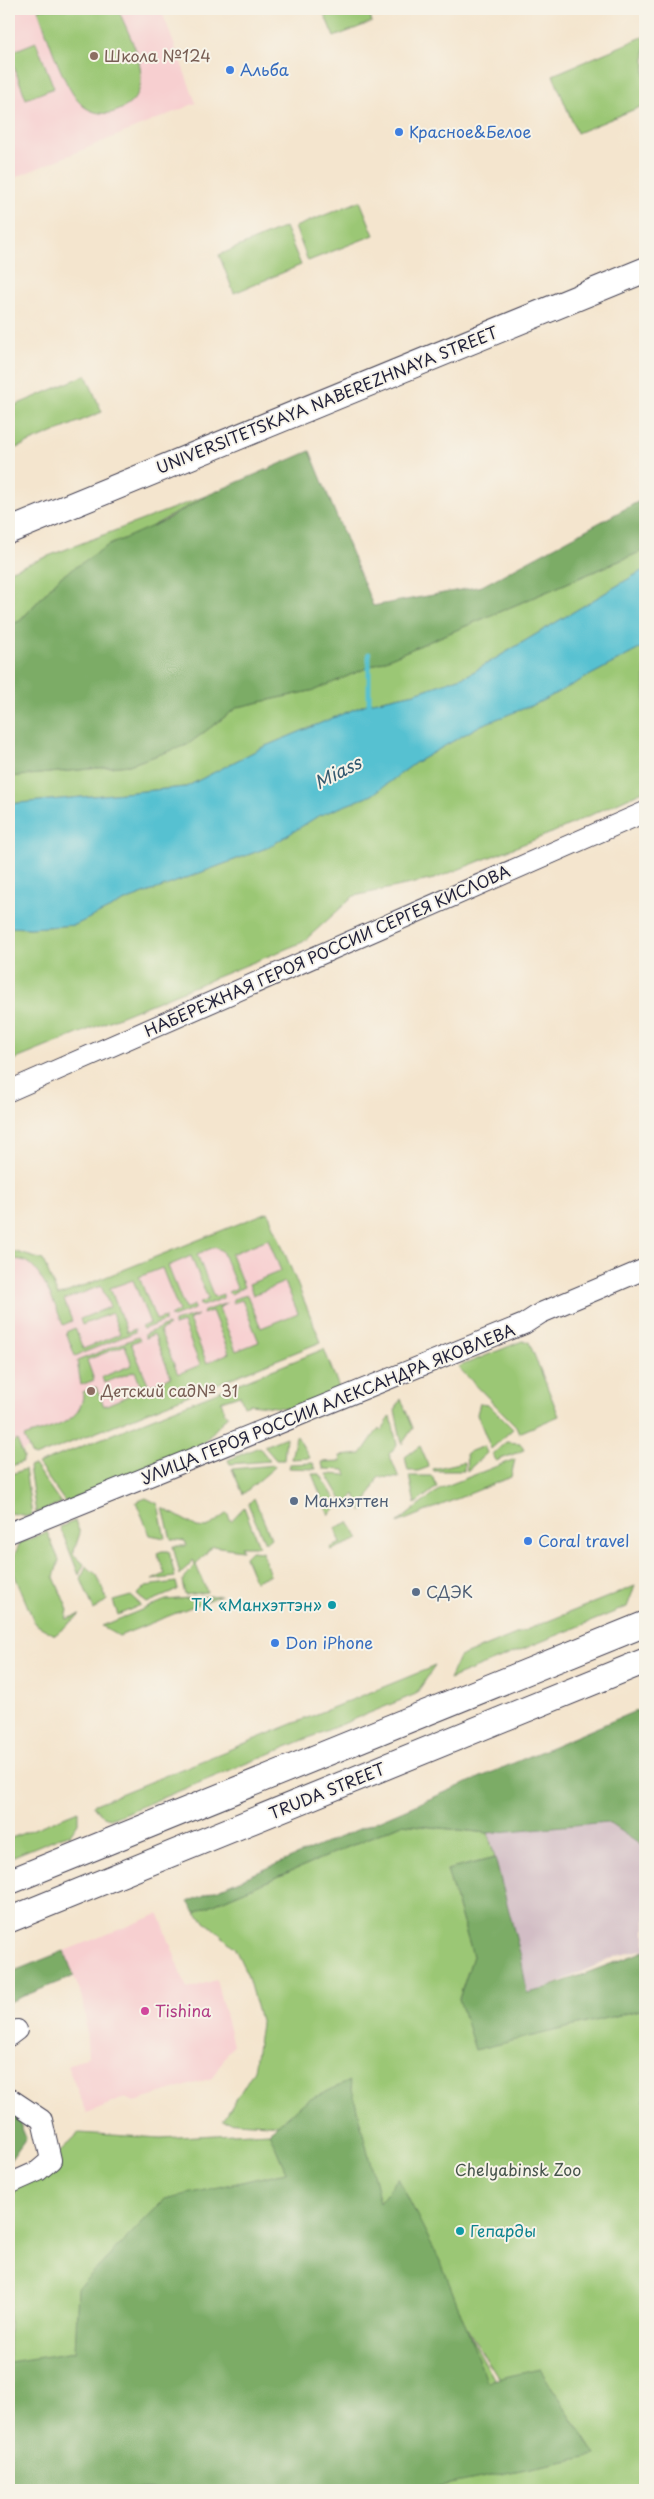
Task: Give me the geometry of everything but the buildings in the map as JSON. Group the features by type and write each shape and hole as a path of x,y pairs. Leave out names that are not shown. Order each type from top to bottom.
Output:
{"main road":[{"name":"UNIVERSITETSKAYA NABEREZHNAYA STREET","path":"9,531 645,270"},
{"path":"9,1882 645,1624"},
{"name":"TRUDA STREET","path":"9,1920 645,1662"}],"street":[{"name":"НАБЕРЕЖНАЯ ГЕРОЯ РОССИИ СЕРГЕЯ КИСЛОВА","path":"9,1091 645,812"},
{"name":"УЛИЦА ГЕРОЯ РОССИИ АЛЕКСАНДРА ЯКОВЛЕВА","path":"9,1533 524,1324 549,1310 645,1269"},
{"path":"9,2098 42,2120 51,2160 38,2170 9,2184"}],"shaded area":[{"name":"Школа №124","path":"9,9 161,9 196,103 9,180"},
{"name":"Детский сад№ 31","path":"268,1212 317,1333 9,1456 9,1250 43,1260 58,1296"},
{"path":"607,1822 645,1848 645,1949 617,1956 541,1990 527,1993 521,1957 488,1833"},
{"path":"159,1914 187,1989 216,1980 233,2044 212,2078 135,2102 124,2098 87,2113 67,2066 88,2056 84,2002 64,1951"}],"green space":[{"path":"38,9 118,9 136,50 140,65 141,79 138,92 131,103 113,113 94,112 82,105 75,97 62,74"},
{"path":"322,9 367,9 372,22 334,37"},
{"path":"645,36 645,105 577,133 553,75"},
{"path":"36,42 54,88 26,99 9,53"},
{"path":"360,201 374,235 308,261 295,227"},
{"path":"285,227 301,265 234,293 219,255"},
{"path":"86,375 102,412 9,451 9,408"},
{"path":"310,451 373,606 482,586 645,498 645,550 315,690 238,707 187,745 129,765 9,777 9,625 20,621 59,578 107,546 164,521 208,495"},
{"path":"208,495 59,578 20,621 9,625 9,571"},
{"path":"645,550 645,569 468,675 415,693 369,703 261,748 186,787 9,804 9,777 129,765 187,745 238,707 315,690"},
{"path":"645,646 645,790 554,832 434,879 354,896 303,942 9,1062 9,927 30,928 75,925 125,901 269,847 318,816 372,795 415,763 481,725 538,703"},
{"path":"268,1212 321,1342 35,1457 31,1454 24,1437 63,1423 71,1418 78,1411 82,1403 83,1392 96,1387 104,1406 142,1390 135,1371 104,1383 102,1377 132,1365 125,1345 87,1360 94,1380 81,1385 77,1361 138,1337 140,1340 131,1343 149,1386 171,1377 154,1334 145,1338 145,1334 167,1325 169,1326 160,1331 178,1374 200,1365 183,1323 174,1326 174,1322 198,1315 189,1320 207,1363 229,1353 212,1311 203,1314 204,1311 227,1303 219,1308 236,1351 259,1342 242,1300 233,1303 233,1299 247,1295 261,1328 298,1313 285,1282 253,1295 249,1284 281,1271 268,1239 231,1254 244,1287 231,1294 228,1292 237,1288 222,1251 215,1247 197,1254 214,1297 223,1294 223,1298 202,1306 199,1304 208,1299 191,1256 168,1266 185,1309 194,1305 194,1309 173,1317 170,1316 179,1311 162,1268 139,1277 156,1320 165,1317 165,1321 143,1329 141,1327 150,1323 133,1280 110,1288 127,1332 135,1329 135,1332 75,1356 66,1332 75,1328 83,1349 120,1334 112,1313 82,1325 80,1319 110,1307 101,1286 64,1300 72,1321 63,1325 39,1274 26,1262 9,1260 9,1250 43,1260 58,1296"},
{"path":"522,1341 529,1342 559,1416 519,1433 516,1426 458,1367"},
{"path":"324,1349 340,1390 293,1409 250,1404 244,1406 240,1395 221,1401 225,1413 228,1415 200,1447 65,1502 38,1464"},
{"path":"401,1399 413,1428 402,1444 395,1410"},
{"path":"480,1403 488,1404 513,1429 491,1449 477,1414"},
{"path":"391,1416 397,1445 389,1454 399,1478 378,1477 362,1512 355,1494 345,1505 327,1474 347,1475 345,1470 324,1469 321,1462 341,1461 340,1456 361,1454 379,1428 381,1431"},
{"path":"297,1436 310,1458 291,1459"},
{"path":"286,1437 284,1460 276,1460 264,1446"},
{"path":"17,1440 24,1457 22,1462 9,1467 9,1444"},
{"path":"506,1442 520,1443 524,1450 496,1461 493,1454"},
{"path":"420,1446 429,1467 418,1471 408,1471 405,1457"},
{"path":"484,1446 487,1453 467,1471 466,1453"},
{"path":"259,1447 270,1461 230,1464 228,1460"},
{"path":"515,1459 511,1477 397,1523 441,1488"},
{"path":"464,1462 464,1471 434,1471 433,1469"},
{"path":"313,1463 316,1469 289,1468 290,1464"},
{"path":"34,1465 61,1503 36,1513 29,1467"},
{"path":"274,1465 275,1467 243,1494 232,1469"},
{"path":"25,1469 32,1515 29,1516 9,1513 9,1475"},
{"path":"312,1474 320,1474 339,1505 329,1515"},
{"path":"409,1476 432,1476 437,1487 415,1504"},
{"path":"146,1498 158,1504 165,1538 150,1535 136,1502"},
{"path":"254,1498 271,1538 265,1543 248,1504"},
{"path":"244,1507 259,1546 241,1546 242,1550 212,1546 196,1565 207,1592 185,1595 182,1581 195,1565 193,1560 180,1575 173,1546 187,1546 185,1541 171,1539 163,1508 197,1527 207,1528 227,1513 231,1521"},
{"path":"75,1521 80,1533 73,1554 84,1564 79,1575 60,1527"},
{"path":"349,1522 359,1539 331,1550 330,1548 341,1543 335,1528"},
{"path":"47,1532 59,1560 54,1577 68,1610 66,1619 80,1615 55,1635 35,1624 10,1564 20,1543"},
{"path":"169,1551 175,1577 152,1580 165,1574 157,1553"},
{"path":"251,1551 262,1552 270,1575 255,1581 245,1557"},
{"path":"86,1566 97,1575 107,1600 94,1610 81,1579"},
{"path":"176,1582 178,1590 147,1603 137,1595 146,1586"},
{"path":"635,1586 627,1607 449,1679 459,1657"},
{"path":"221,1595 119,1636 102,1626 166,1600"},
{"path":"131,1596 141,1605 118,1615 113,1601"},
{"path":"435,1666 416,1694 113,1818 102,1815 93,1805"},
{"path":"645,1707 645,1747 641,1752 645,1755 645,1848 607,1822 488,1833 402,1824 195,1912 188,1902"},
{"path":"78,1811 78,1823 69,1836 67,1834 9,1858 9,1839"},
{"name":"Chelyabinsk Zoo","path":"402,1824 488,1833 495,1858 447,1870 473,1956 459,1999 645,2009 645,2490 9,2490 9,2186 58,2153 79,2133 161,2138 269,2132 280,2125 223,2121 254,2070 261,2024 247,1974 234,1947 195,1912","holes":["458,2314 507,2392 501,2391"]},
{"path":"495,1858 521,1957 527,1993 541,1990 645,1951 645,2009 475,2050 459,1999 473,1956 447,1870"},
{"path":"64,1951 74,1976 9,2002 9,1973"},
{"path":"350,2081 380,2202 398,2178 443,2267 487,2381 540,2369 596,2455 421,2490 9,2490 9,2362 75,2352 78,2288 165,2199 286,2172 269,2132 306,2101"},
{"path":"9,2108 16,2114 26,2138 9,2162"}],"water":[{"name":"Miass","path":"645,569 645,646 538,703 481,725 415,763 372,795 318,816 269,847 125,901 75,925 30,928 9,927 9,804 186,787 261,748 369,703 415,693 468,675"}],"waterway":[{"path":"369,654 369,703 371,708"}],"place":[{"name":"Школа №124","path":"94,56"},
{"name":"Альба","path":"230,70"},
{"name":"Красное&Белое","path":"399,132"},
{"name":"Детский сад№ 31","path":"91,1391"},
{"name":"Манхэттен","path":"294,1501"},
{"name":"Coral travel","path":"528,1541"},
{"name":"СДЭК","path":"416,1592"},
{"name":"ТК «Манхэттэн»","path":"332,1605"},
{"name":"Don iPhone","path":"275,1643"},
{"name":"Tishina","path":"145,2011"},
{"name":"Гепарды","path":"460,2231"}]}
